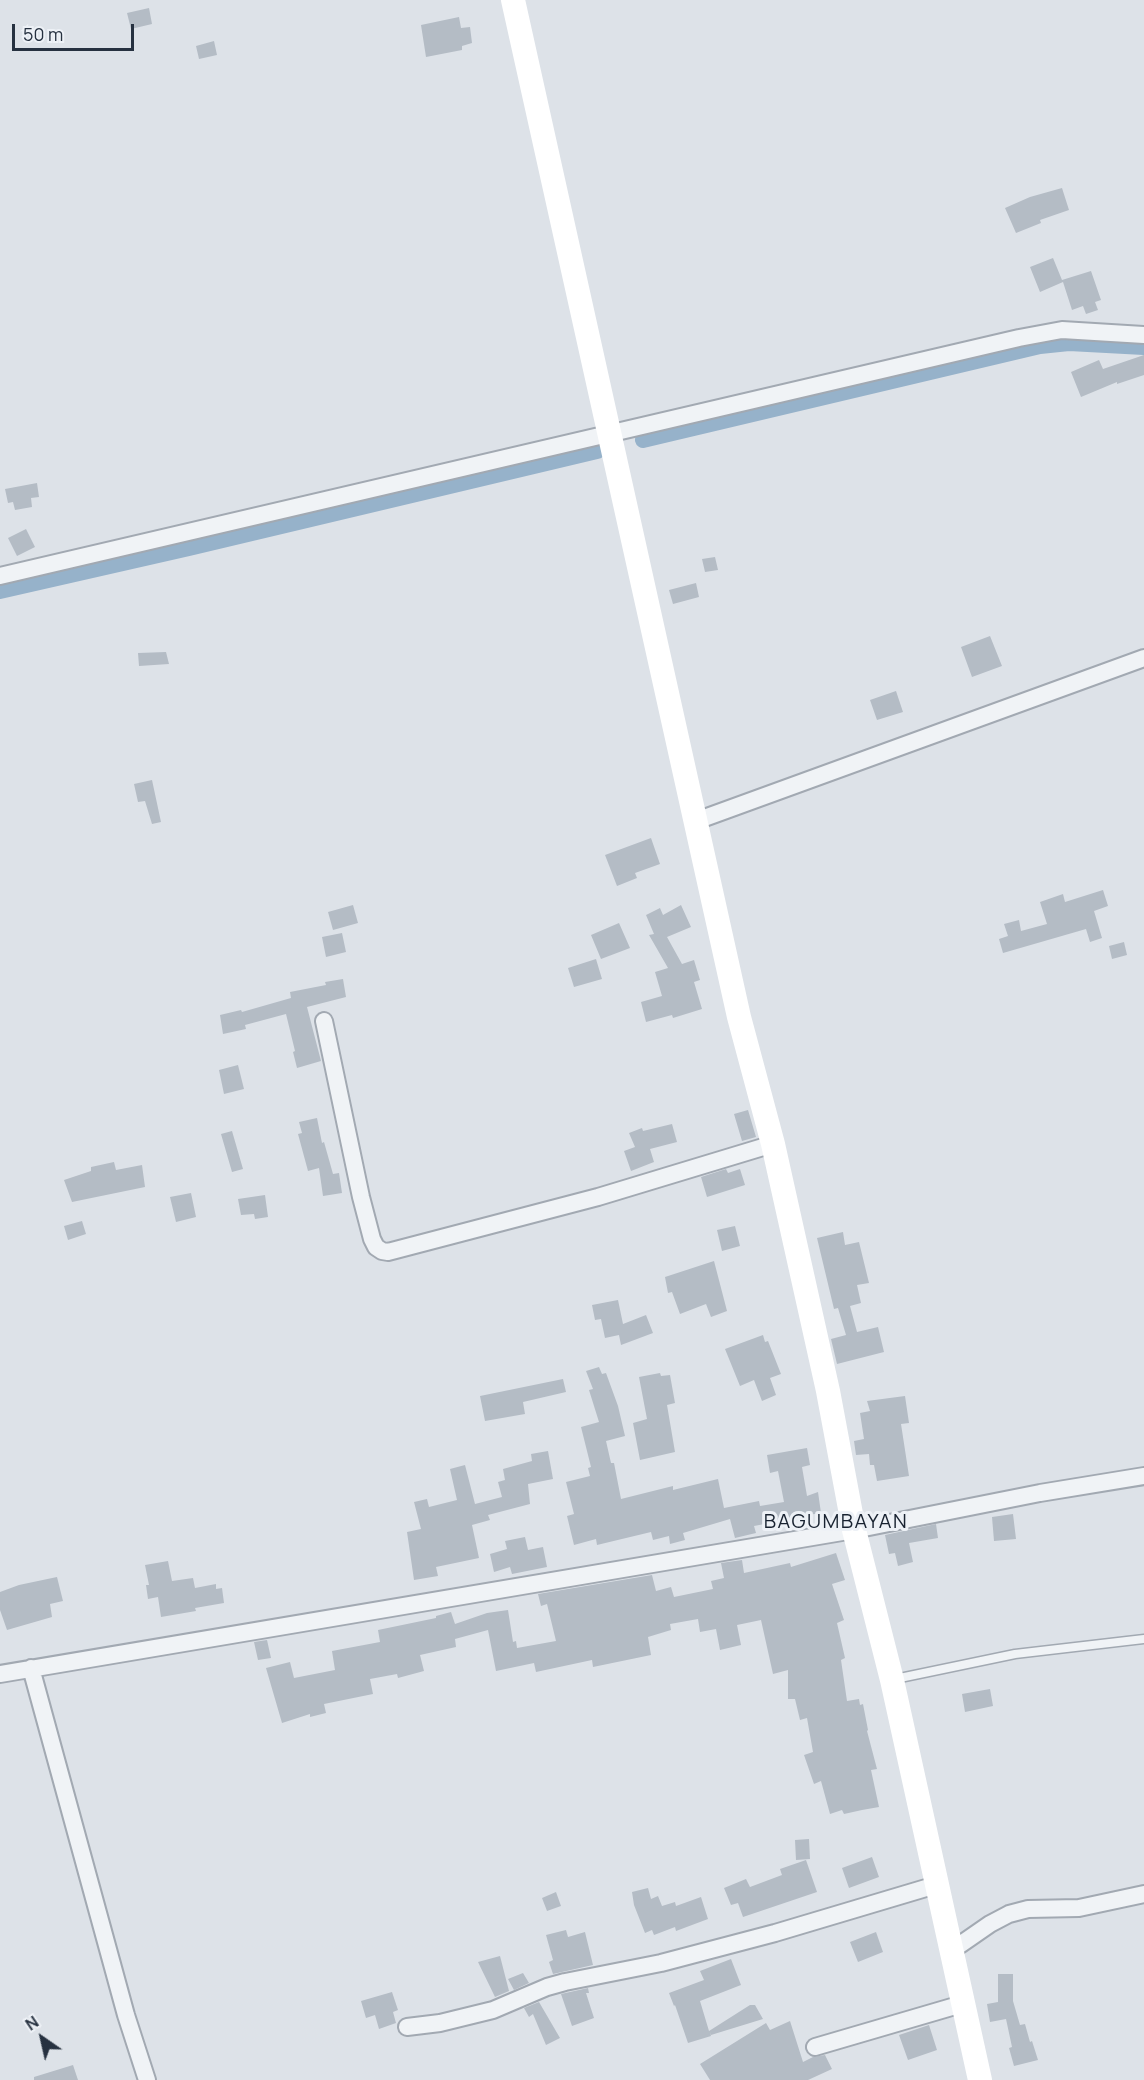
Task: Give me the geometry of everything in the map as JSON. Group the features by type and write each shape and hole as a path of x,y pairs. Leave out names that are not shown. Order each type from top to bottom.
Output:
{"main road":[{"path":"513,0 739,1017 773,1144 828,1391 854,1530 891,1680 980,2080"}],"street":[{"path":"0,576 1019,338 1062,330 1144,335"},
{"path":"696,821 1144,658"},
{"path":"324,1021 361,1197 372,1239 376,1248 382,1251 388,1252 598,1197 773,1144"},
{"path":"0,1674 854,1530 1040,1493 1144,1476"},
{"path":"31,1668 123,2004 147,2080"},
{"path":"407,2027 440,2023 493,2010 566,1982 662,1963 775,1933 936,1885"},
{"path":"951,1951 1009,1914 1028,1909 1079,1908 1144,1894"},
{"path":"815,2047 962,2004"}],"lane":[{"path":"891,1680 1015,1654 1144,1639"}],"building":[{"path":"149,8 152,24 131,29 127,13"},
{"path":"459,17 461,28 470,27 472,43 462,46 462,50 426,57 421,25"},
{"path":"214,41 217,55 199,59 196,46"},
{"path":"1062,188 1069,210 1040,220 1041,223 1016,233 1005,208 1030,197"},
{"path":"1053,258 1062,280 1091,271 1101,300 1095,302 1098,310 1086,314 1083,306 1072,310 1063,282 1040,292 1030,267"},
{"path":"1144,355 1144,375 1117,384 1117,382 1081,397 1071,372 1099,360 1103,369"},
{"path":"37,483 39,497 31,498 32,507 15,510 13,502 8,503 5,489"},
{"path":"26,529 35,547 17,556 8,538"},
{"path":"715,557 718,570 705,572 702,559"},
{"path":"696,583 699,597 673,604 669,590"},
{"path":"990,636 1002,666 972,677 961,647"},
{"path":"166,652 169,664 139,666 138,653"},
{"path":"896,691 903,712 877,720 870,700"},
{"path":"152,780 161,822 152,824 145,801 138,802 134,784"},
{"path":"651,838 660,864 635,873 637,878 617,886 605,855"},
{"path":"1103,890 1108,906 1094,911 1102,938 1090,942 1086,929 1003,953 999,939 1008,936 1004,924 1019,920 1021,931 1047,924 1040,902 1063,894 1065,902"},
{"path":"353,905 358,923 333,930 328,912"},
{"path":"681,905 691,927 667,937 682,964 694,960 700,980 694,982 702,1009 673,1018 672,1015 646,1022 641,1002 662,996 655,972 668,968 649,935 654,934 646,915 660,908 663,915"},
{"path":"619,923 630,948 601,959 591,935"},
{"path":"342,933 346,952 326,957 322,937"},
{"path":"1124,942 1127,955 1112,959 1109,946"},
{"path":"596,959 602,979 574,987 568,968"},
{"path":"343,979 346,997 307,1007 321,1061 297,1068 286,1014 245,1025 246,1029 223,1034 220,1015 241,1010 242,1012 291,998 290,992"},
{"path":"238,1065 244,1089 224,1094 219,1070"},
{"path":"748,1110 756,1137 742,1141 734,1114"},
{"path":"317,1118 322,1143 324,1142 333,1174 339,1173 342,1193 323,1196 319,1168 308,1171 298,1134 302,1133 299,1122"},
{"path":"672,1124 677,1142 650,1149 654,1162 631,1171 624,1151 635,1147 629,1133 642,1128 643,1131"},
{"path":"232,1131 243,1169 232,1172 221,1134"},
{"path":"114,1162 116,1170 142,1165 145,1187 72,1202 64,1180 91,1171 91,1167"},
{"path":"726,1169 728,1173 740,1169 745,1185 707,1197 701,1177"},
{"path":"191,1193 196,1217 176,1222 170,1197"},
{"path":"265,1195 268,1217 255,1219 254,1214 241,1215 238,1199"},
{"path":"82,1221 86,1234 68,1240 64,1226"},
{"path":"735,1226 740,1246 722,1251 717,1230"},
{"path":"843,1232 845,1245 859,1242 869,1283 857,1285 861,1303 850,1306 857,1332 878,1327 884,1352 837,1364 831,1339 846,1335 838,1308 834,1309 817,1238"},
{"path":"714,1261 727,1311 711,1317 706,1304 680,1314 672,1292 668,1293 665,1277"},
{"path":"618,1300 623,1324 646,1315 653,1333 621,1345 619,1335 605,1338 601,1319 595,1320 592,1305"},
{"path":"763,1335 765,1342 768,1341 781,1374 770,1378 776,1395 762,1401 754,1380 740,1386 725,1349"},
{"path":"599,1367 602,1374 606,1373 618,1406 625,1436 606,1441 611,1463 614,1463 621,1499 673,1486 673,1490 718,1479 724,1508 759,1501 760,1506 784,1502 778,1471 770,1473 767,1455 807,1448 810,1465 802,1467 807,1496 818,1492 821,1513 774,1520 775,1522 754,1526 756,1533 735,1538 730,1519 683,1533 685,1540 670,1544 669,1536 653,1540 651,1532 597,1545 596,1539 574,1545 567,1516 574,1514 566,1482 590,1476 588,1468 591,1467 581,1427 599,1422 589,1390 593,1389 586,1371"},
{"path":"660,1373 661,1376 670,1375 675,1403 667,1405 675,1452 640,1460 633,1423 647,1419 639,1377"},
{"path":"563,1379 566,1392 523,1402 525,1414 485,1421 480,1396"},
{"path":"905,1396 909,1423 901,1424 909,1476 877,1481 874,1465 870,1465 869,1454 856,1455 854,1441 864,1439 860,1413 870,1411 867,1401"},
{"path":"548,1451 553,1479 528,1484 530,1504 488,1515 490,1520 472,1525 479,1558 436,1567 438,1576 414,1580 407,1532 421,1529 414,1502 427,1499 429,1507 457,1500 450,1469 465,1465 475,1504 502,1497 498,1482 505,1480 503,1469 532,1461 531,1454"},
{"path":"1013,1514 1016,1539 994,1541 992,1517"},
{"path":"936,1524 938,1538 909,1543 913,1562 898,1566 895,1553 889,1554 885,1535"},
{"path":"525,1537 528,1550 543,1547 547,1567 512,1574 510,1567 494,1572 490,1554 507,1549 505,1541"},
{"path":"836,1553 845,1580 832,1584 844,1620 837,1623 845,1658 841,1660 847,1701 859,1699 860,1705 863,1704 877,1769 871,1770 879,1807 844,1814 842,1810 830,1814 821,1781 814,1784 804,1755 813,1752 807,1718 800,1720 795,1699 788,1699 788,1670 773,1674 761,1620 737,1625 741,1645 720,1650 716,1629 700,1632 698,1619 670,1624 671,1630 648,1637 651,1655 593,1667 592,1660 536,1672 534,1663 496,1671 488,1630 455,1639 456,1647 420,1655 424,1671 398,1678 397,1674 370,1679 373,1694 324,1704 326,1713 310,1717 310,1714 282,1723 266,1668 290,1662 294,1678 335,1670 332,1651 380,1642 378,1630 436,1618 436,1616 451,1612 455,1624 487,1613 508,1610 513,1642 516,1641 517,1648 556,1641 547,1604 541,1606 538,1594 652,1575 656,1591 671,1587 674,1597 713,1589 711,1581 724,1578 721,1563 742,1560 744,1573 790,1563 791,1567"},
{"path":"168,1561 172,1581 193,1578 195,1588 216,1584 216,1589 222,1588 224,1603 161,1617 158,1597 148,1599 146,1585 149,1585 145,1565"},
{"path":"57,1577 63,1601 50,1604 52,1617 7,1630 0,1610 0,1592 19,1585"},
{"path":"267,1640 271,1658 258,1660 254,1642"},
{"path":"990,1689 993,1706 965,1712 962,1694"},
{"path":"809,1839 810,1859 796,1860 795,1840"},
{"path":"872,1857 879,1877 849,1888 842,1868"},
{"path":"806,1860 817,1892 743,1917 738,1903 731,1905 724,1888 746,1879 750,1887 782,1875 780,1869"},
{"path":"648,1888 651,1899 658,1896 662,1906 675,1902 676,1906 701,1897 708,1919 676,1931 675,1927 654,1935 652,1930 645,1933 634,1905 632,1892"},
{"path":"556,1892 561,1906 547,1911 542,1898"},
{"path":"566,1930 568,1937 585,1932 593,1965 553,1974 549,1962 553,1960 546,1935"},
{"path":"876,1932 883,1952 858,1962 850,1942"},
{"path":"500,1956 509,1991 495,1997 478,1962"},
{"path":"731,1959 741,1985 700,2001 709,2031 750,2005 755,2005 763,2019 711,2035 710,2032 711,2036 688,2043 669,1993 704,1980 700,1971"},
{"path":"523,1973 529,1983 514,1990 508,1979"},
{"path":"998,1974 1013,1974 1013,2001 1020,2025 1025,2024 1038,2060 1014,2066 1009,2048 1012,2047 1006,2019 990,2022 987,2004 998,2002"},
{"path":"588,1988 589,1993 586,1993 594,2018 572,2026 561,1994"},
{"path":"392,1992 398,2010 393,2012 396,2023 379,2029 375,2015 366,2018 361,2001"},
{"path":"539,2002 560,2038 546,2045 533,2014 529,2017 524,2008"},
{"path":"790,2021 803,2062 825,2055 832,2069 808,2080 710,2080 700,2064 766,2023 770,2030"},
{"path":"929,2025 937,2050 908,2060 899,2035"},
{"path":"73,2065 78,2080 34,2080 34,2077"}],"waterway":[{"path":"643,440 1040,346 1069,343 1144,347"},
{"path":"0,591 597,451"}],"district":[{"name":"BAGUMBAYAN","path":"836,1522"}]}
